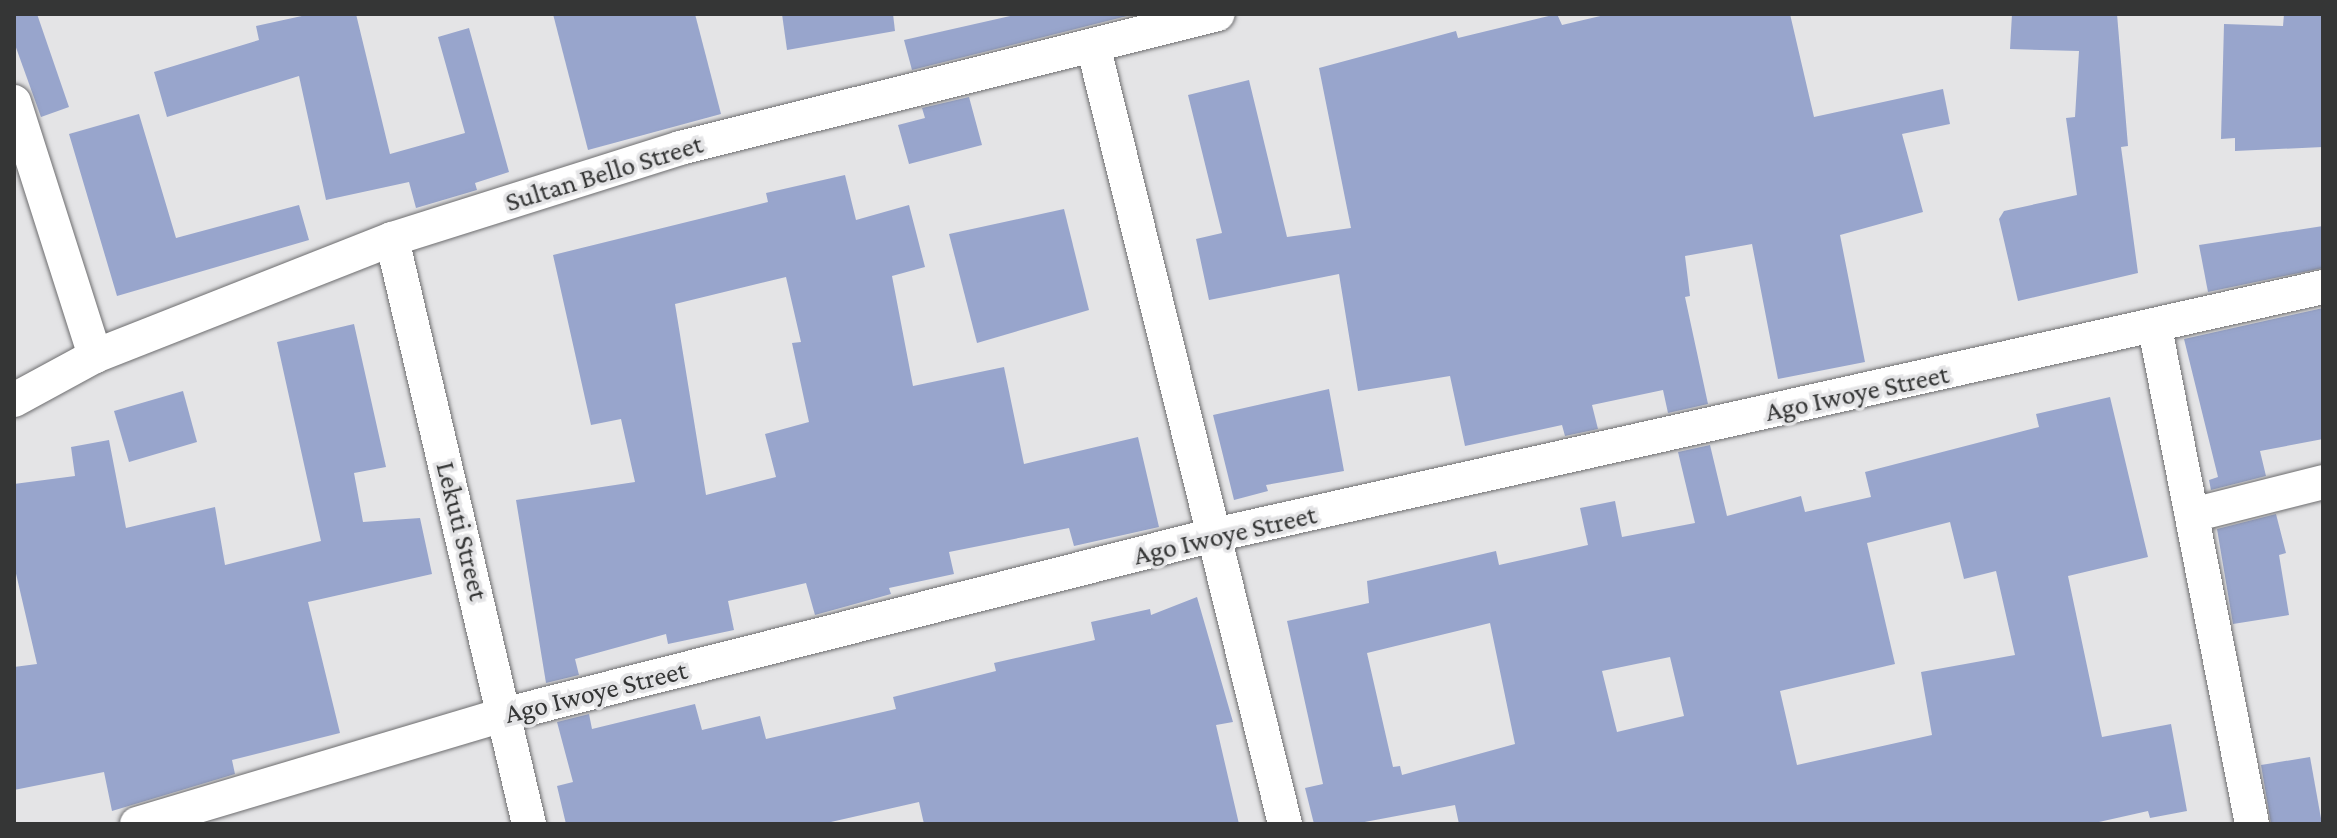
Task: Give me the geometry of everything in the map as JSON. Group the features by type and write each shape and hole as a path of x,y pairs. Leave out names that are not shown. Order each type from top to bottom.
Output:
{"street":[{"name":"Sultan Bello Street","path":"14,400 95,356 392,239 680,148 1218,14"},
{"path":"1093,45 1210,536 1285,824"},
{"path":"14,102 95,356"},
{"name":"Lekuti Street","path":"392,239 507,714 529,824"},
{"name":"Ago Iwoye Street","path":"137,824 507,714 1210,536 2155,328 2323,287"},
{"path":"2155,328 2252,824"},
{"path":"2192,515 2323,482"}],"building":[{"path":"14,14 37,14 69,107 41,117 14,42"},
{"path":"311,14 356,14 390,154 465,133 438,37 469,28 509,172 475,183 477,190 416,208 409,182 326,200 299,76 167,117 154,72 259,40 256,26"},
{"path":"553,14 695,14 721,114 588,150"},
{"path":"782,14 893,14 895,31 787,50"},
{"path":"1019,14 1135,14 912,70 904,40"},
{"path":"1557,14 1562,25 1609,14 1790,14 1814,117 1943,89 1950,124 1902,134 1923,212 1840,235 1865,362 1778,379 1752,244 1685,256 1690,296 1685,297 1708,404 1668,413 1663,390 1592,405 1598,429 1565,436 1562,425 1465,446 1450,376 1358,391 1339,274 1209,300 1196,239 1222,233 1188,95 1249,80 1287,237 1351,228 1319,68 1456,31 1458,38"},
{"path":"2012,14 2117,14 2128,146 2121,147 2138,273 2018,301 1999,219 2004,211 2077,195 2066,118 2075,117 2079,51 2010,49"},
{"path":"2284,14 2323,14 2323,147 2235,151 2235,138 2221,139 2224,24 2283,26"},
{"path":"969,97 982,145 909,164 898,125 925,118 922,108"},
{"path":"139,114 176,238 299,205 309,240 117,296 69,134"},
{"path":"845,175 856,220 909,205 925,267 892,276 913,386 1004,367 1024,464 1138,437 1159,527 1074,546 1069,528 949,552 954,574 889,588 891,594 815,615 806,583 728,601 734,630 668,644 666,634 575,659 579,675 546,683 516,500 635,482 621,419 591,425 553,255 768,202 766,193","holes":["786,277 801,342 792,343 809,422 765,434 776,477 706,495 675,304"]},
{"path":"1064,209 1089,310 977,343 949,234"},
{"path":"2323,226 2323,268 2208,292 2199,245"},
{"path":"2323,308 2323,439 2260,451 2266,476 2211,490 2209,480 2218,477 2184,339"},
{"path":"354,324 386,467 354,473 363,522 420,518 432,574 308,602 340,733 232,760 235,774 112,811 104,772 14,790 14,667 37,664 14,565 14,484 75,476 71,447 109,440 126,528 215,507 225,565 321,541 277,342"},
{"path":"1329,389 1344,471 1266,485 1268,491 1234,500 1213,415"},
{"path":"183,391 197,442 129,462 114,411"},
{"path":"2110,397 2148,557 2068,576 2102,737 2171,724 2187,811 2150,818 2148,811 2090,824 1459,824 1455,805 1354,824 1314,824 1305,788 1323,784 1287,621 1369,603 1367,581 1496,551 1499,565 1588,545 1580,508 1615,501 1622,537 1695,523 1678,452 1710,445 1727,516 1801,496 1805,512 1871,497 1865,472 2039,427 2036,414","holes":["1950,522 1964,579 1996,571 2015,655 1921,672 1932,735 1797,765 1780,691 1895,664 1867,543","1490,623 1515,744 1402,775 1400,766 1393,767 1367,653","1670,657 1684,716 1617,732 1602,671"]},
{"path":"2276,514 2286,553 2279,555 2289,615 2233,624 2217,529"},
{"path":"1197,597 1233,722 1216,725 1239,824 924,824 919,802 822,824 566,824 557,786 573,782 557,722 589,714 592,729 695,704 702,730 760,716 766,739 896,709 893,697 996,671 994,663 1095,640 1091,622 1150,609 1151,615"},
{"path":"2310,757 2322,824 2271,824 2261,765"}]}
